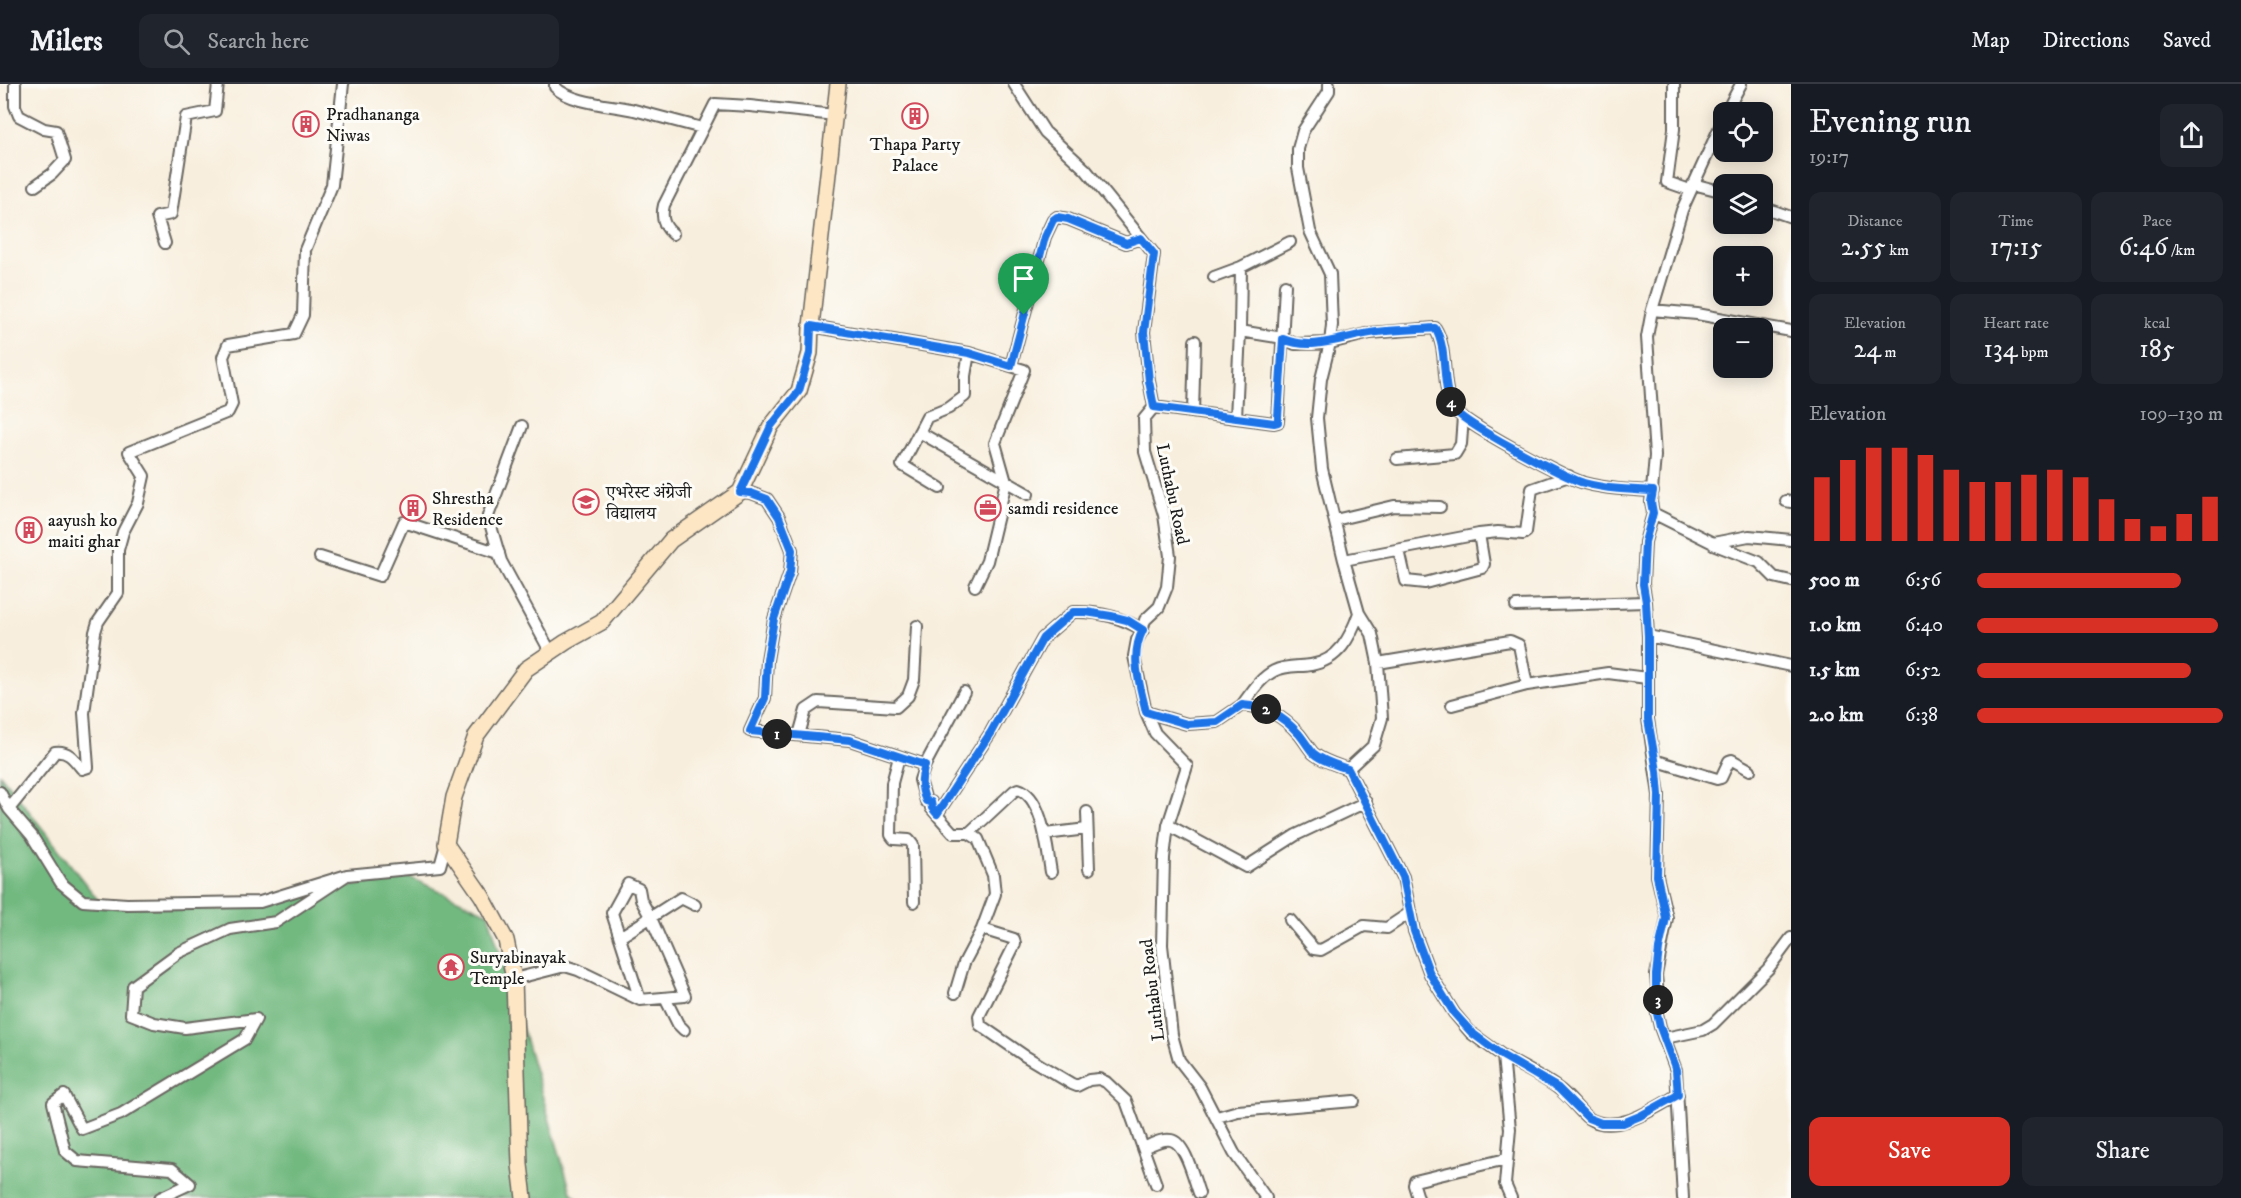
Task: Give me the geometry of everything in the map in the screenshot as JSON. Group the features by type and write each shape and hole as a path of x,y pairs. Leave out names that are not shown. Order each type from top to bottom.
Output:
{"main road":[{"path":"524,1198 520,1165 514,979 506,940 482,897 446,844 454,797 476,736 526,669 602,622 671,540 740,492 771,426 799,391 810,353 811,326 838,84"}],"street":[{"path":"15,84 15,106 19,116 44,129 56,131 65,160 52,174 35,186"},
{"path":"165,243 157,218 171,214 186,117 215,111 218,84"},
{"path":"9,809 55,752 62,751 70,755 82,769 88,767 84,713 95,632 98,622 118,593 118,550 123,532 138,503 144,476 129,452 228,412 232,405 223,357 228,345 294,334 303,315 305,250 332,185 343,84"},
{"path":"555,84 559,92 573,98 702,128"},
{"path":"1014,84 1045,132 1086,170 1154,254 1144,332 1154,407 1278,422 1285,285"},
{"path":"1329,84 1329,91 1303,131 1298,149 1298,168 1310,231 1330,274 1332,325 1321,379 1317,418 1322,469 1344,560 1359,613 1372,634 1378,663 1382,718 1374,745 1348,769"},
{"path":"1674,84 1674,129 1666,182 1713,190"},
{"path":"1731,102 1741,84"},
{"path":"673,234 663,222 664,205 715,105 750,106 835,115"},
{"path":"1683,1198 1676,1070 1660,1027 1656,1009 1656,975 1666,918 1657,876 1659,795 1648,719 1648,636 1643,584 1645,542 1653,513 1651,502 1654,431 1647,337 1652,310 1677,226 1691,187 1713,141"},
{"path":"1773,211 1791,217"},
{"path":"1011,366 1045,237 1053,220 1057,217 1068,219 1126,243 1141,238"},
{"path":"1214,277 1241,267 1290,242"},
{"path":"1236,418 1241,267"},
{"path":"1652,310 1697,314 1791,331"},
{"path":"811,326 969,353 1024,370 995,443 1006,482 987,561 975,586"},
{"path":"1240,331 1283,339 1294,344 1330,343 1370,333 1435,328 1441,337 1446,386 1454,410 1462,417 1490,436 1582,483 1618,489 1653,491"},
{"path":"1193,412 1195,341"},
{"path":"940,488 902,465 927,417 949,408 965,396 965,376 969,353"},
{"name":"Luthabu Road","path":"1154,407 1144,419 1145,452 1164,515 1170,556 1167,587 1159,607 1145,620 1143,630 1137,640 1134,656 1146,712 1155,733 1187,766 1168,825 1164,858 1162,945 1172,1035 1179,1060 1200,1087 1234,1153 1266,1198"},
{"path":"1397,459 1455,454 1461,444 1462,417"},
{"path":"522,426 488,516 499,554 551,653"},
{"path":"919,432 1028,494"},
{"path":"1344,560 1479,534 1498,532 1523,534 1526,532 1532,489 1569,476"},
{"path":"740,492 767,499 779,517 792,550 790,572 774,619 767,660 765,698 750,731 850,740 925,765"},
{"path":"1335,520 1394,507 1440,507"},
{"path":"1653,513 1713,543 1759,562 1774,577 1791,582"},
{"path":"320,557 380,576 404,522 499,554"},
{"path":"1399,549 1406,581 1425,583 1482,568 1484,564 1479,534"},
{"path":"1713,543 1749,536 1791,540"},
{"path":"1516,606 1646,602"},
{"path":"937,814 991,732 1043,638 1073,612 1086,612 1127,620 1143,630"},
{"path":"1146,712 1187,724 1217,722 1242,705 1262,680 1275,670 1311,665 1337,654 1350,638 1359,613"},
{"path":"799,735 806,710 818,702 896,707 909,696 914,680 917,626"},
{"path":"1648,636 1791,666"},
{"path":"1378,663 1510,641 1519,645 1527,686"},
{"path":"1452,705 1527,686 1608,673 1647,678"},
{"path":"955,993 964,963 982,928 995,894 993,875 978,839 969,833 953,833 932,808 931,802 926,801 920,780 925,765 964,692"},
{"path":"1242,705 1262,707 1298,732 1314,754 1332,764 1348,769 1403,877 1403,885 1422,957 1454,1013 1472,1033 1503,1056 1558,1088 1588,1118 1601,1123 1623,1123 1678,1095"},
{"path":"899,757 892,783 891,835 894,839 909,840 913,845 914,902"},
{"path":"1654,760 1717,779 1721,778 1729,761 1732,760 1750,770"},
{"path":"969,833 1018,789 1025,790 1043,825 1051,872"},
{"path":"0,792 9,809 32,836 62,883 83,901 126,904 260,902 347,875 440,866 446,844"},
{"path":"1168,825 1246,867 1296,835 1366,802"},
{"path":"1087,812 1089,869"},
{"path":"1045,834 1088,828"},
{"path":"160,1198 190,1184 172,1169 77,1161 65,1150 52,1103 64,1095 82,1129 120,1114 244,1039 256,1018 185,1028 154,1023 131,1014 133,986 178,953 230,930 276,922 347,875"},
{"path":"514,979 565,966 640,1000 685,996 641,900 639,889 628,884 612,913 640,1000"},
{"path":"620,937 681,898 694,905"},
{"path":"1290,920 1314,949 1321,950 1364,926 1387,928 1411,912"},
{"path":"982,928 1014,939 1015,944 979,1016 980,1025 1072,1084 1077,1086 1089,1080 1099,1079 1106,1082 1126,1101 1156,1184"},
{"path":"1665,1038 1703,1030 1713,1024 1768,969 1791,938"},
{"path":"665,998 678,1024 684,1030"},
{"path":"1503,1056 1510,1129 1505,1184 1511,1198"},
{"path":"1217,1117 1238,1111 1354,1101"},
{"path":"1143,1148 1161,1141 1170,1140 1179,1143 1199,1193"},
{"path":"1418,1198 1415,1181 1506,1159"}],"green space":[{"path":"0,774 101,904 221,910 407,876 488,913 571,1192 577,1198 0,1198"}],"place":[{"name":"Thapa Party Palace","path":"915,116"},
{"name":"Pradhananga Niwas","path":"306,124"},
{"name":"एभरेस्ट अंग्रेजी विद्यालय","path":"586,502"},
{"name":"Shrestha Residence","path":"413,508"},
{"name":"samdi residence","path":"988,508"},
{"name":"aayush ko maiti ghar","path":"29,530"},
{"name":"Suryabinayak Temple","path":"451,967"}],"route":[{"path":"1057,217 1068,219 1126,243 1141,238 1154,254 1144,332 1154,407 1278,422 1283,339 1294,344 1330,343 1370,333 1435,328 1441,337 1446,386 1454,410 1469,423 1582,483 1618,489 1653,491 1651,502 1653,513 1645,542 1643,584 1648,636 1648,719 1659,795 1657,876 1666,918 1656,975 1658,998 1656,1009 1660,1027 1676,1070 1678,1095 1623,1123 1601,1123 1588,1118 1558,1088 1503,1056 1472,1033 1454,1013 1422,957 1403,885 1403,877 1348,769 1332,764 1314,754 1298,732 1262,707 1242,705 1217,722 1187,724 1146,712 1134,656 1137,640 1143,630 1127,620 1086,612 1073,612 1043,638 991,732 937,814 931,802 926,801 922,793 920,780 925,765 850,740 750,731 765,698 770,639 774,619 787,585 792,550 779,517 767,499 759,495 740,492 771,426 799,391 810,353 811,326 969,353 1011,366 1024,315 1045,237 1053,220 1057,217"}]}
